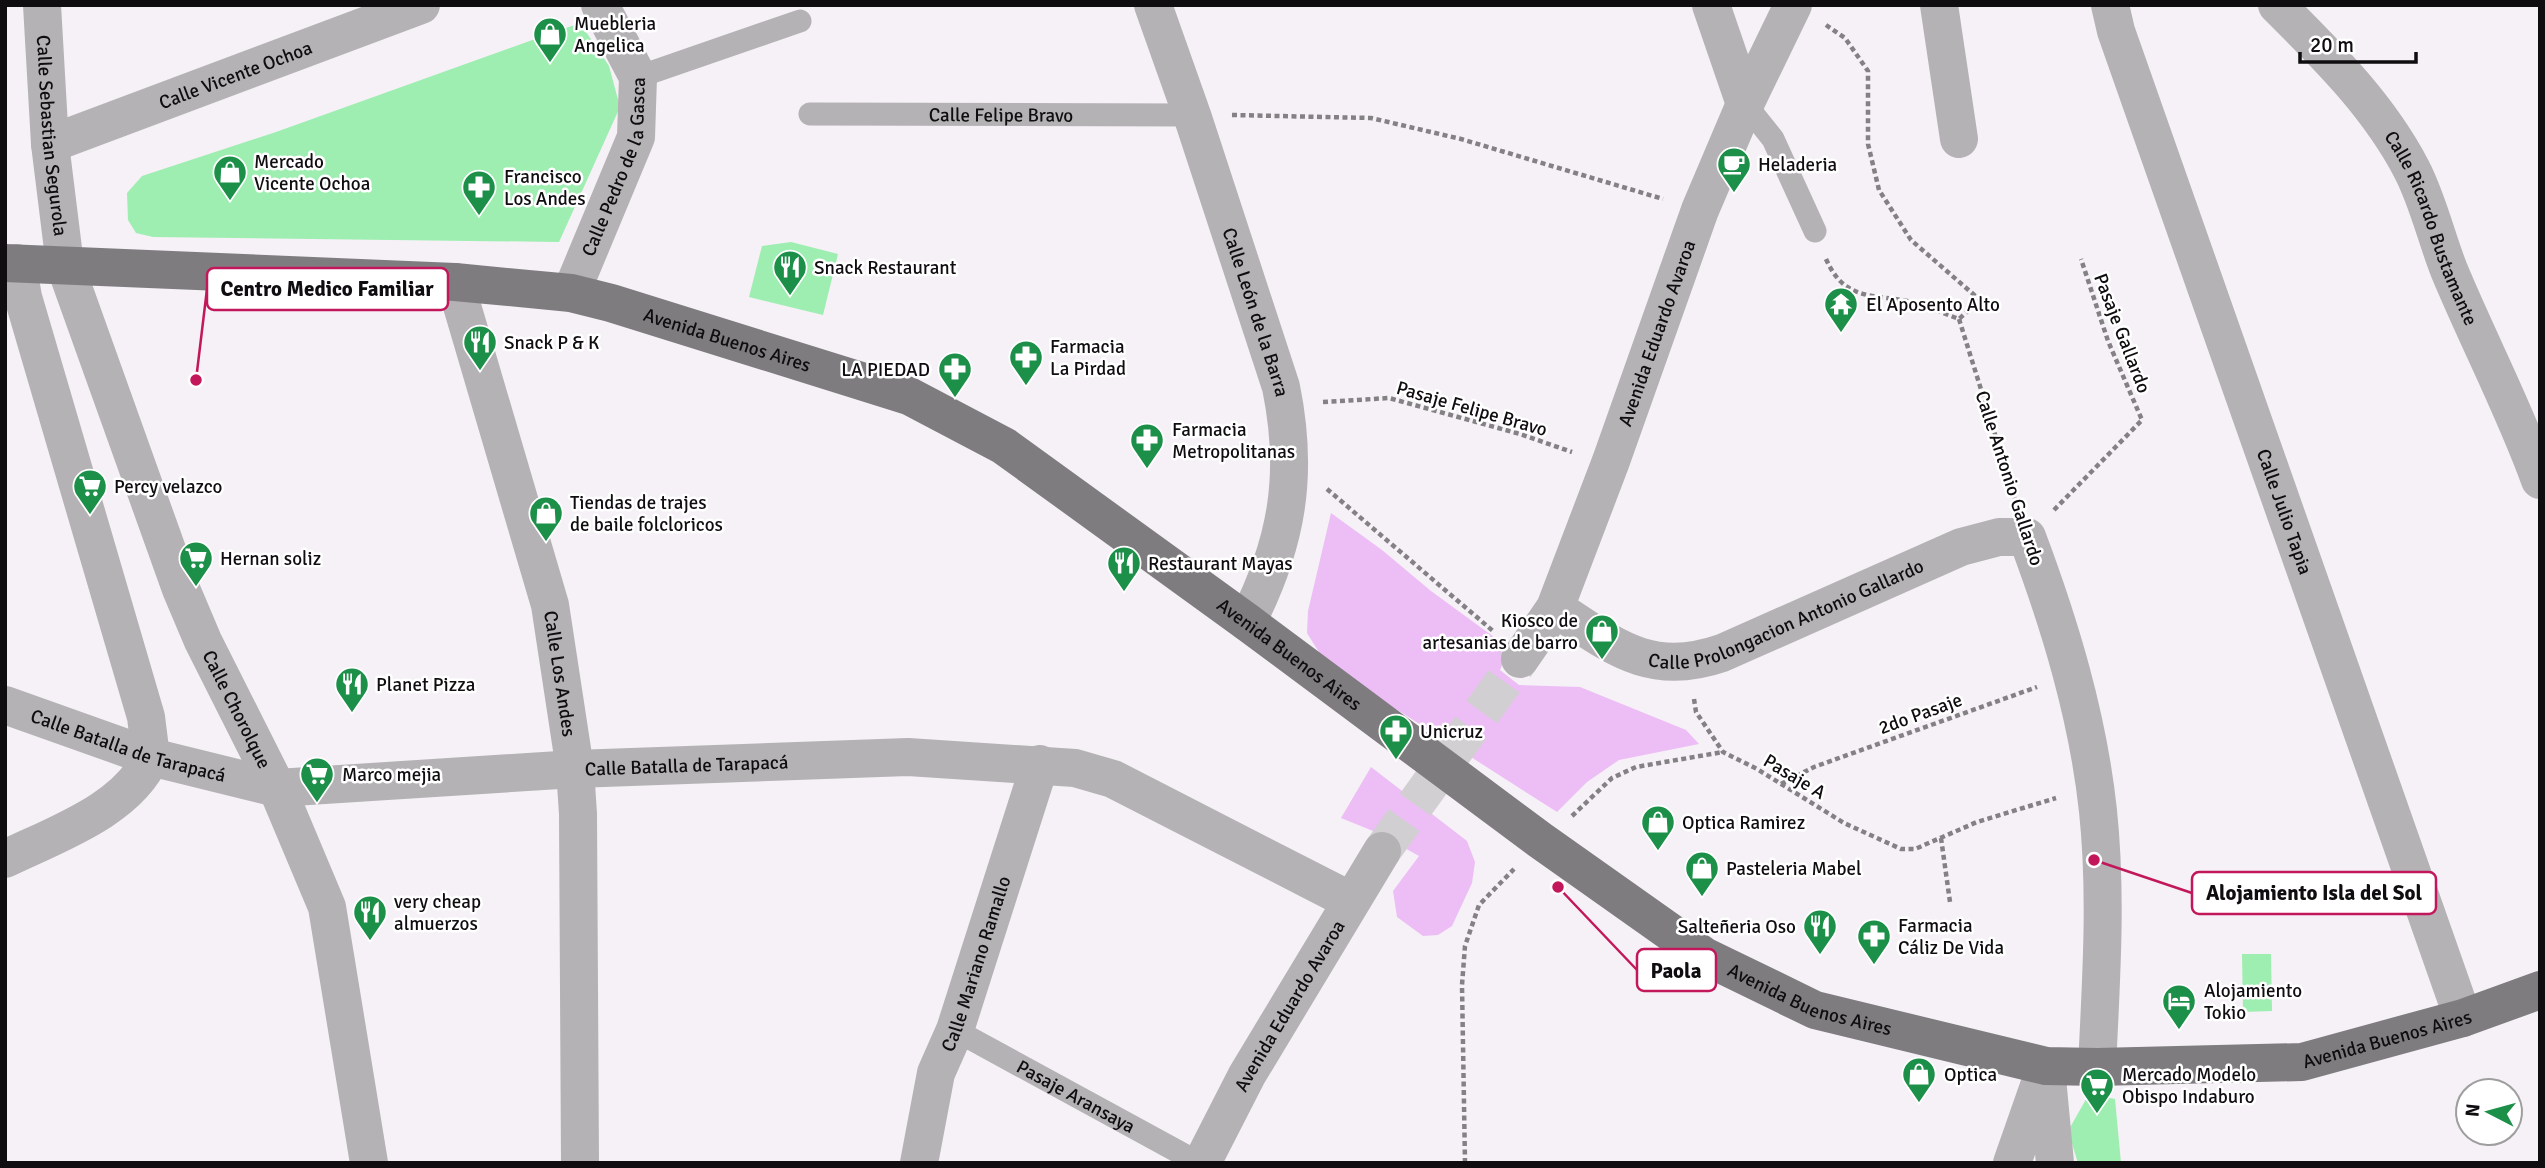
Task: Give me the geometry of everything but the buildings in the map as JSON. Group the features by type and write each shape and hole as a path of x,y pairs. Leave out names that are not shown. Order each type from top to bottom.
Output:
{"main road":[{"name":"Avenida Buenos Aires","path":"11,263 454,282 571,293 909,396 1004,446 1541,840 1704,956 1815,1010 2046,1066 2302,1062 2463,1017 2540,990"}],"street":[{"name":"Calle Sebastian Segurola","path":"43,5 50,144 65,265"},
{"name":"Calle Vicente Ochoa","path":"50,144 421,5"},
{"name":"Calle Pedro de la Gasca","path":"571,293 636,137 638,77 600,5"},
{"name":"Calle León de la Barra","path":"1153,5 1281,387 1288,422 1290,465 1287,507 1266,584 1247,622"},
{"path":"1711,5 1745,104"},
{"path":"1939,5 1959,139"},
{"name":"Calle Julio Tapia","path":"2110,5 2116,31 2463,1017"},
{"name":"Calle Ricardo Bustamante","path":"2277,5 2329,57 2371,106 2412,170 2449,269 2525,439 2540,480"},
{"name":"Avenida Eduardo Avaroa","path":"1522,657 1555,608 1611,461 1700,210 1745,104 1807,14"},
{"path":"5,859 109,807 144,773 151,757 146,718 11,263"},
{"name":"Calle Chorolque","path":"65,265 181,589 203,641 277,788 327,907 369,1163"},
{"name":"Calle Los Andes","path":"454,282 550,605 575,769 578,814 580,1163"},
{"name":"Calle Prolongacion Antonio Gallardo","path":"1555,608 1633,656 1687,663 1723,653 1961,547 1999,537 2027,537"},
{"name":"Calle Antonio Gallardo","path":"2027,537 2057,624 2071,676 2090,757 2095,794 2103,937 2097,1067"},
{"name":"Calle Batalla de Tarapacá","path":"5,705 151,757 277,788 575,769 908,757 1075,768 1113,779 1351,901"},
{"name":"Calle Mariano Ramallo","path":"919,1163 936,1073 955,1030 1040,764"},
{"name":"Avenida Eduardo Avaroa","path":"1201,1163 1247,1075 1382,851"},
{"path":"2012,1163 2046,1066"},
{"path":"2046,1066 2055,1163"}],"lane":[{"path":"638,77 800,21"},
{"path":"1745,104 1773,139 1815,231"},
{"name":"Calle Felipe Bravo","path":"810,114 1192,115"},
{"name":"Pasaje Aransaya","path":"955,1030 1201,1163"}],"path":[{"path":"1807,14 1844,38 1868,71 1868,144 1879,190 1911,240 1980,300 1959,319 1909,301 1865,297 1834,276 1815,231"},
{"path":"1192,115 1371,118 1461,139 1700,210"},
{"name":"Pasaje Gallardo","path":"2027,537 2142,420 2108,341 2081,259"},
{"name":"Calle Antonio Gallardo","path":"1959,319 2027,537"},
{"name":"Pasaje Felipe Bravo","path":"1323,415 1323,402 1389,397 1611,461"},
{"path":"1322,484 1522,657"},
{"name":"Pasaje A","path":"1687,663 1696,712 1723,752 1757,769 1844,823 1901,849 1915,849 1977,822 2047,799 2095,794"},
{"name":"2do Pasaje","path":"1781,784 1814,767 1986,703 2071,676"},
{"path":"1465,1163 1462,985 1465,946 1479,905 1541,840 1580,809 1612,778 1636,767 1723,752"},
{"path":"1941,838 1950,902"}],"shaded area":[{"path":"1331,513 1509,648 1500,670 1519,685 1580,687 1686,730 1699,744 1619,760 1587,782 1557,812 1327,665 1307,633 1308,611"},
{"path":"1371,767 1467,841 1475,862 1472,883 1452,926 1438,935 1423,936 1397,917 1393,891 1419,856 1378,833 1341,818"}],"tunnel":[{"path":"1382,851 1520,659"}],"place":[{"name":"Muebleria Angelica","path":"550,64"},
{"name":"Heladeria","path":"1734,194"},
{"name":"Mercado Vicente Ochoa","path":"230,202"},
{"name":"Francisco Los Andes","path":"479,217"},
{"name":"Snack Restaurant","path":"790,297"},
{"name":"El Aposento Alto","path":"1841,334"},
{"name":"Snack P & K","path":"480,372"},
{"name":"Centro Medico Familiar","path":"196,380"},
{"name":"Farmacia La Pirdad","path":"1026,387"},
{"name":"LA PIEDAD","path":"955,399"},
{"name":"Farmacia Metropolitanas","path":"1147,470"},
{"name":"Percy velazco","path":"90,516"},
{"name":"Tiendas de trajes de baile folcloricos","path":"546,543"},
{"name":"Hernan soliz","path":"196,588"},
{"name":"Restaurant Mayas","path":"1124,593"},
{"name":"Kiosco de artesanias de barro","path":"1602,661"},
{"name":"Planet Pizza","path":"352,714"},
{"name":"Unicruz","path":"1396,761"},
{"name":"Marco mejia","path":"317,804"},
{"name":"Optica Ramirez","path":"1658,852"},
{"name":"Alojamiento Isla del Sol","path":"2094,860"},
{"name":"Paola","path":"1558,887"},
{"name":"Pasteleria Mabel","path":"1702,898"},
{"name":"very cheap almuerzos","path":"370,942"},
{"name":"Salteñeria Oso","path":"1820,956"},
{"name":"Farmacia Cáliz De Vida","path":"1874,966"},
{"name":"Alojamiento Tokio","path":"2179,1031"},
{"name":"Optica","path":"1919,1104"},
{"name":"Mercado Modelo Obispo Indaburo","path":"2097,1115"}]}
